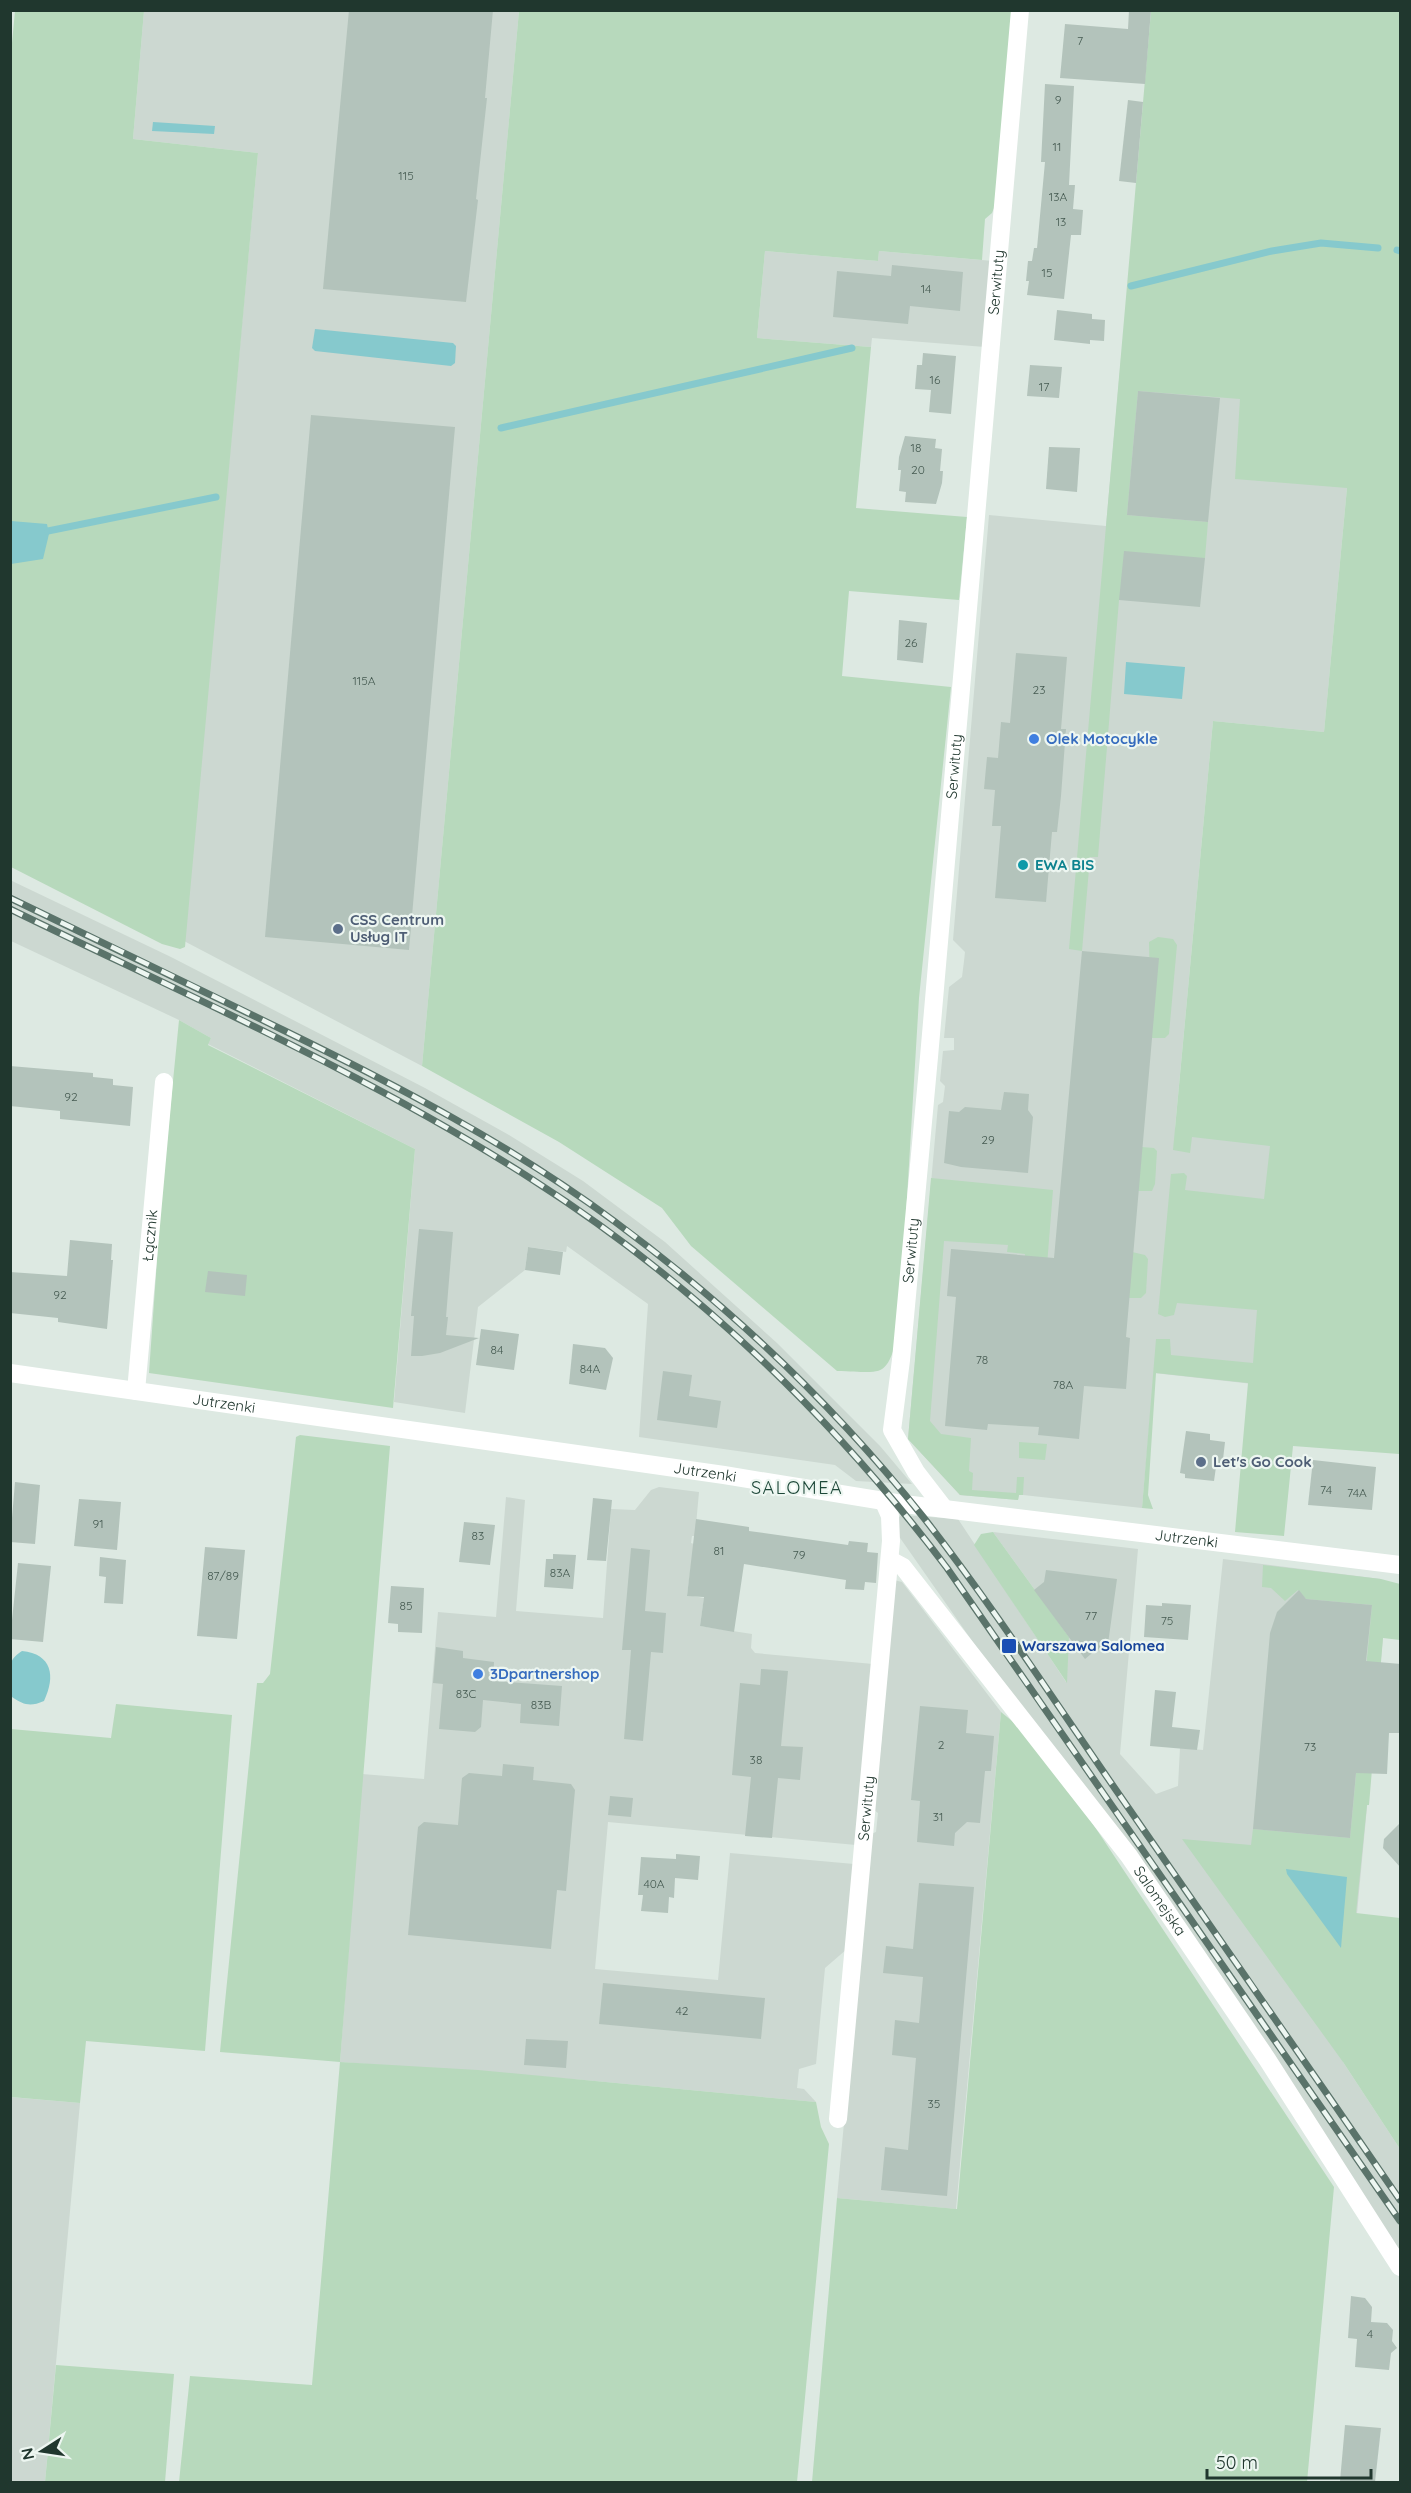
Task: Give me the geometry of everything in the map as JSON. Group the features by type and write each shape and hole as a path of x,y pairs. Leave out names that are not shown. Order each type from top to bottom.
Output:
{"street":[{"name":"Serwituty","path":"942,1507 916,1472 892,1430 901,1360 925,1104 1020,10"},
{"name":"Łącznik","path":"136,1390 165,1082"},
{"name":"Jutrzenki","path":"10,1373 724,1475 883,1500 1401,1565"},
{"name":"Serwituty","path":"838,2119 890,1560 890,1516 883,1500"},
{"name":"Salomejska","path":"890,1560 903,1568 1129,1856 1267,2059 1401,2267"}],"shaded area":[{"path":"144,11 519,11 422,1066 184,941 258,153 133,139"},
{"path":"765,251 878,261 879,251 993,261 985,347 872,338 871,347 757,338"},
{"path":"1121,358 1244,367 1347,488 1324,732 1213,721 1175,1128 1287,1139 1262,1385 1154,1373 1142,1508 1023,1495 1019,1495 1018,1500 960,1495 908,1439 938,1105 943,1102 945,1086 940,1081 943,1051 954,1050 954,1038 944,1038 949,987 962,977 965,952 953,940 989,515 1106,526"},
{"path":"10,880 171,957 425,1088 509,1135 583,1181 665,1242 777,1343 880,1446 912,1484 856,1481 835,1465 639,1437 648,1304 567,1246 566,1252 528,1247 525,1270 478,1307 465,1413 394,1402 415,1149 208,1044 211,1038 179,1020 11,941"},
{"path":"659,1487 699,1492 695,1536 692,1536 691,1543 694,1544 687,1595 704,1598 700,1626 752,1634 751,1648 755,1653 873,1664 856,1845 608,1822 595,1969 718,1980 730,1853 854,1864 847,1949 825,1968 816,2064 799,2069 797,2088 804,2089 816,2102 584,2080 340,2062 362,1774 424,1779 438,1612 496,1617 506,1497 525,1500 516,1611 603,1618 611,1509 635,1510 651,1490"},
{"path":"901,1515 958,1519 1066,1682 1069,1637 993,1532 1138,1549 1120,1754 1156,1794 1178,1786 1180,1748 1203,1750 1223,1559 1381,1579 1383,1637 1343,2062 1400,2149 1400,2252 898,1535 895,1522"},
{"path":"894,1580 902,1582 1001,1712 956,2209 837,2198 871,1834 876,1832 878,1813 873,1809 882,1737 880,1733"},
{"path":"10,2097 80,2103 45,2482 11,2482"}],"green space":[{"path":"15,11 144,11 133,139 258,153 185,947 180,949 162,944 11,867 10,64"},
{"path":"519,11 1012,11 998,198 992,213 985,219 982,260 879,251 878,261 765,251 757,338 871,347 856,508 967,517 959,600 849,591 842,676 951,687 919,998 899,1331 895,1347 886,1365 874,1372 837,1371 691,1246 662,1208 559,1142 422,1066"},
{"path":"1151,11 1400,11 1399,1454 1293,1446 1284,1536 1235,1532 1248,1383 1156,1373 1148,1495 1153,1509 1142,1508 1156,1339 1170,1339 1171,1355 1253,1363 1257,1310 1177,1303 1174,1315 1165,1317 1158,1314 1171,1174 1184,1173 1187,1176 1185,1190 1264,1199 1270,1146 1192,1137 1190,1153 1173,1150 1213,721 1324,732 1347,488 1235,479 1240,399 1138,391 1127,515 1208,522 1205,558 1119,600 1098,857 1090,857 1082,951 1069,949"},
{"path":"1158,937 1173,939 1177,945 1169,1034 1165,1038 1151,1038 1149,942"},
{"path":"179,1020 211,1038 208,1045 415,1149 393,1408 149,1373 161,1203"},
{"path":"1142,1147 1154,1148 1157,1151 1155,1184 1152,1191 1138,1191"},
{"path":"931,1178 1053,1190 1046,1278 1023,1277 1025,1254 1007,1252 1008,1245 944,1241 930,1421 941,1434 971,1438 969,1471 973,1473 972,1490 1016,1493 1017,1477 1024,1477 1023,1495 1019,1495 1018,1500 960,1495 908,1439"},
{"path":"1132,1252 1145,1255 1148,1259 1146,1293 1141,1298 1128,1298"},
{"path":"300,1435 390,1446 340,2062 220,2052 257,1683 263,1683 270,1674 296,1437"},
{"path":"1019,1442 1047,1444 1045,1460 1019,1458"},
{"path":"993,1532 1069,1637 1067,1683 974,1545 981,1534"},
{"path":"1263,1565 1381,1579 1400,1584 1400,1640 1383,1638 1369,1805 1367,1805 1356,1913 1400,1918 1400,2149 1343,2062 1182,1839 1251,1845 1253,1829 1350,1838 1372,1605 1306,1599 1298,1590 1285,1601 1271,1588 1262,1587"},
{"path":"116,1704 232,1715 205,2051 86,2041 80,2103 11,2097 11,1729 111,1738"},
{"path":"1001,1712 1023,1730 1079,1803 1334,2187 1307,2482 812,2482 837,2198 957,2209"},
{"path":"340,2062 478,2070 816,2102 821,2127 829,2144 797,2482 179,2482 190,2376 312,2385"},
{"path":"56,2365 174,2374 165,2482 45,2482"}],"water":[{"path":"153,122 215,126 214,134 152,131"},
{"path":"315,329 453,343 456,346 455,363 451,366 315,351 312,348"},
{"path":"11,521 47,524 49,534 43,559 11,564"},
{"path":"1126,662 1185,667 1182,699 1124,694"},
{"path":"22,1651 40,1657 49,1668 50,1683 44,1701 27,1704 12,1697 11,1664"},
{"path":"1286,1869 1347,1877 1341,1948 1287,1874"}],"building":[{"path":"349,10 493,10 485,98 487,98 476,199 478,200 466,302 323,289"},
{"path":"1129,10 1151,10 1145,84 1060,78 1065,24 1128,29"},
{"path":"1045,84 1074,86 1069,185 1075,185 1073,209 1083,210 1081,235 1071,235 1064,299 1027,295 1028,261 1032,261 1034,248 1037,248 1045,162 1041,162"},
{"path":"1128,100 1143,102 1136,183 1119,181"},
{"path":"892,265 963,272 960,311 910,306 908,324 833,317 837,271 891,276"},
{"path":"1057,310 1092,314 1092,319 1105,320 1104,341 1090,340 1090,344 1054,340"},
{"path":"923,353 956,356 951,414 929,412 931,390 915,389 917,365 922,365"},
{"path":"1030,365 1062,367 1059,398 1027,396"},
{"path":"1138,391 1220,398 1208,522 1127,515"},
{"path":"311,415 455,427 409,950 265,937"},
{"path":"905,436 936,439 935,448 942,449 940,471 943,471 942,483 936,504 905,502 906,492 899,491 901,470 898,470 899,457"},
{"path":"1049,447 1080,448 1077,492 1046,489"},
{"path":"1124,551 1205,558 1200,607 1119,600"},
{"path":"899,620 927,623 923,663 897,660"},
{"path":"1016,653 1067,657 1061,729 1066,729 1061,796 1057,832 1052,832 1046,902 995,898 1001,826 992,826 995,790 984,789 987,757 998,758 1001,722 1010,723"},
{"path":"1082,951 1159,958 1126,1337 1130,1338 1126,1389 1084,1386 1079,1439 1038,1435 1039,1427 988,1424 987,1430 945,1426 956,1297 947,1296 951,1249 1054,1258"},
{"path":"10,1066 93,1073 93,1077 113,1079 113,1085 133,1087 130,1126 60,1119 60,1111 10,1106"},
{"path":"1004,1092 1029,1094 1028,1110 1033,1117 1028,1173 961,1167 944,1163 949,1111 959,1112 965,1107 1001,1110"},
{"path":"419,1229 453,1232 446,1335 479,1338 440,1353 411,1356 414,1316 411,1316"},
{"path":"70,1240 112,1244 111,1260 113,1260 107,1329 58,1322 58,1318 10,1313 10,1272 67,1276"},
{"path":"528,1247 563,1252 560,1275 525,1270"},
{"path":"208,1271 247,1275 245,1296 205,1292"},
{"path":"481,1329 519,1334 514,1370 476,1365"},
{"path":"573,1344 605,1348 613,1358 606,1390 569,1384"},
{"path":"663,1371 692,1375 689,1396 721,1401 717,1428 657,1420"},
{"path":"1186,1431 1210,1434 1210,1440 1225,1442 1222,1468 1216,1467 1214,1481 1185,1478 1185,1474 1180,1473"},
{"path":"1313,1460 1376,1467 1372,1510 1308,1505"},
{"path":"15,1482 40,1485 35,1544 10,1542"},
{"path":"593,1498 612,1500 606,1561 587,1560"},
{"path":"79,1499 121,1502 117,1550 74,1546"},
{"path":"696,1519 749,1527 749,1531 848,1545 849,1541 868,1543 867,1552 878,1553 876,1583 865,1582 864,1590 845,1589 846,1580 744,1564 734,1632 700,1626 704,1597 687,1596"},
{"path":"464,1522 495,1525 490,1565 459,1562"},
{"path":"205,1547 245,1550 237,1639 197,1636"},
{"path":"631,1548 650,1550 645,1611 666,1613 663,1653 651,1652 643,1741 624,1739 631,1650 622,1650"},
{"path":"553,1554 576,1555 573,1589 544,1587 546,1559 553,1559"},
{"path":"100,1557 126,1560 123,1604 104,1603 106,1577 99,1576"},
{"path":"18,1563 51,1566 43,1642 10,1639"},
{"path":"1046,1570 1117,1579 1107,1651 1097,1649 1085,1659 1034,1590 1044,1582"},
{"path":"391,1586 424,1588 422,1633 398,1632 398,1624 388,1623"},
{"path":"1299,1590 1306,1599 1372,1605 1366,1661 1401,1664 1401,1733 1389,1733 1387,1774 1356,1773 1350,1838 1253,1829 1270,1633 1277,1612"},
{"path":"1162,1603 1191,1605 1188,1640 1144,1637 1146,1605 1162,1606"},
{"path":"436,1647 463,1651 463,1658 494,1662 493,1681 562,1686 559,1726 520,1723 521,1704 483,1700 481,1727 475,1732 439,1729 443,1684 433,1683"},
{"path":"761,1669 788,1671 781,1746 803,1747 800,1780 778,1778 772,1838 745,1836 751,1777 732,1775 740,1683 760,1685"},
{"path":"1155,1690 1176,1692 1172,1727 1200,1730 1197,1750 1150,1746"},
{"path":"920,1706 968,1710 966,1733 994,1736 991,1771 985,1771 980,1823 967,1822 955,1833 954,1846 917,1842 920,1801 911,1800"},
{"path":"503,1764 534,1767 533,1780 571,1784 575,1790 566,1891 557,1890 551,1949 408,1935 418,1827 424,1822 458,1825 462,1778 469,1773 502,1776"},
{"path":"610,1796 633,1798 631,1817 608,1815"},
{"path":"1401,1822 1401,1868 1383,1848 1384,1839"},
{"path":"676,1854 700,1856 698,1880 675,1878 674,1898 669,1897 668,1913 641,1911 643,1895 638,1895 641,1857 676,1859"},
{"path":"919,1883 974,1887 947,2196 881,2190 885,2147 908,2150 916,2058 892,2055 895,2020 919,2023 923,1977 883,1973 886,1946 913,1949"},
{"path":"603,1983 765,1998 761,2039 599,2024"},
{"path":"526,2039 568,2041 566,2068 524,2065"},
{"path":"1351,2296 1365,2298 1372,2307 1371,2322 1387,2323 1393,2330 1392,2341 1397,2348 1391,2353 1389,2370 1355,2367 1357,2339 1348,2338"},
{"path":"1345,2425 1381,2428 1375,2482 1340,2481"}],"waterway":[{"path":"1131,286 1272,251 1321,243 1378,248"},
{"path":"501,428 852,348"},
{"path":"48,531 216,497"}],"railway":[{"path":"10,898 326,1051 494,1142 575,1193 614,1221 698,1288 779,1359 854,1436 890,1477 974,1584 1400,2200"},
{"path":"10,909 276,1037 470,1141 533,1180 649,1262 757,1356 857,1458 947,1568 1400,2221"}],"place":[{"name":"Olek Motocykle","path":"1034,739"},
{"name":"EWA BIS","path":"1023,865"},
{"name":"CSS Centrum Usług IT","path":"338,929"},
{"name":"Let's Go Cook","path":"1201,1462"},
{"name":"Warszawa Salomea","path":"1009,1646"},
{"name":"3Dpartnershop","path":"478,1674"}],"district":[{"name":"SALOMEA","path":"797,1488"}]}
